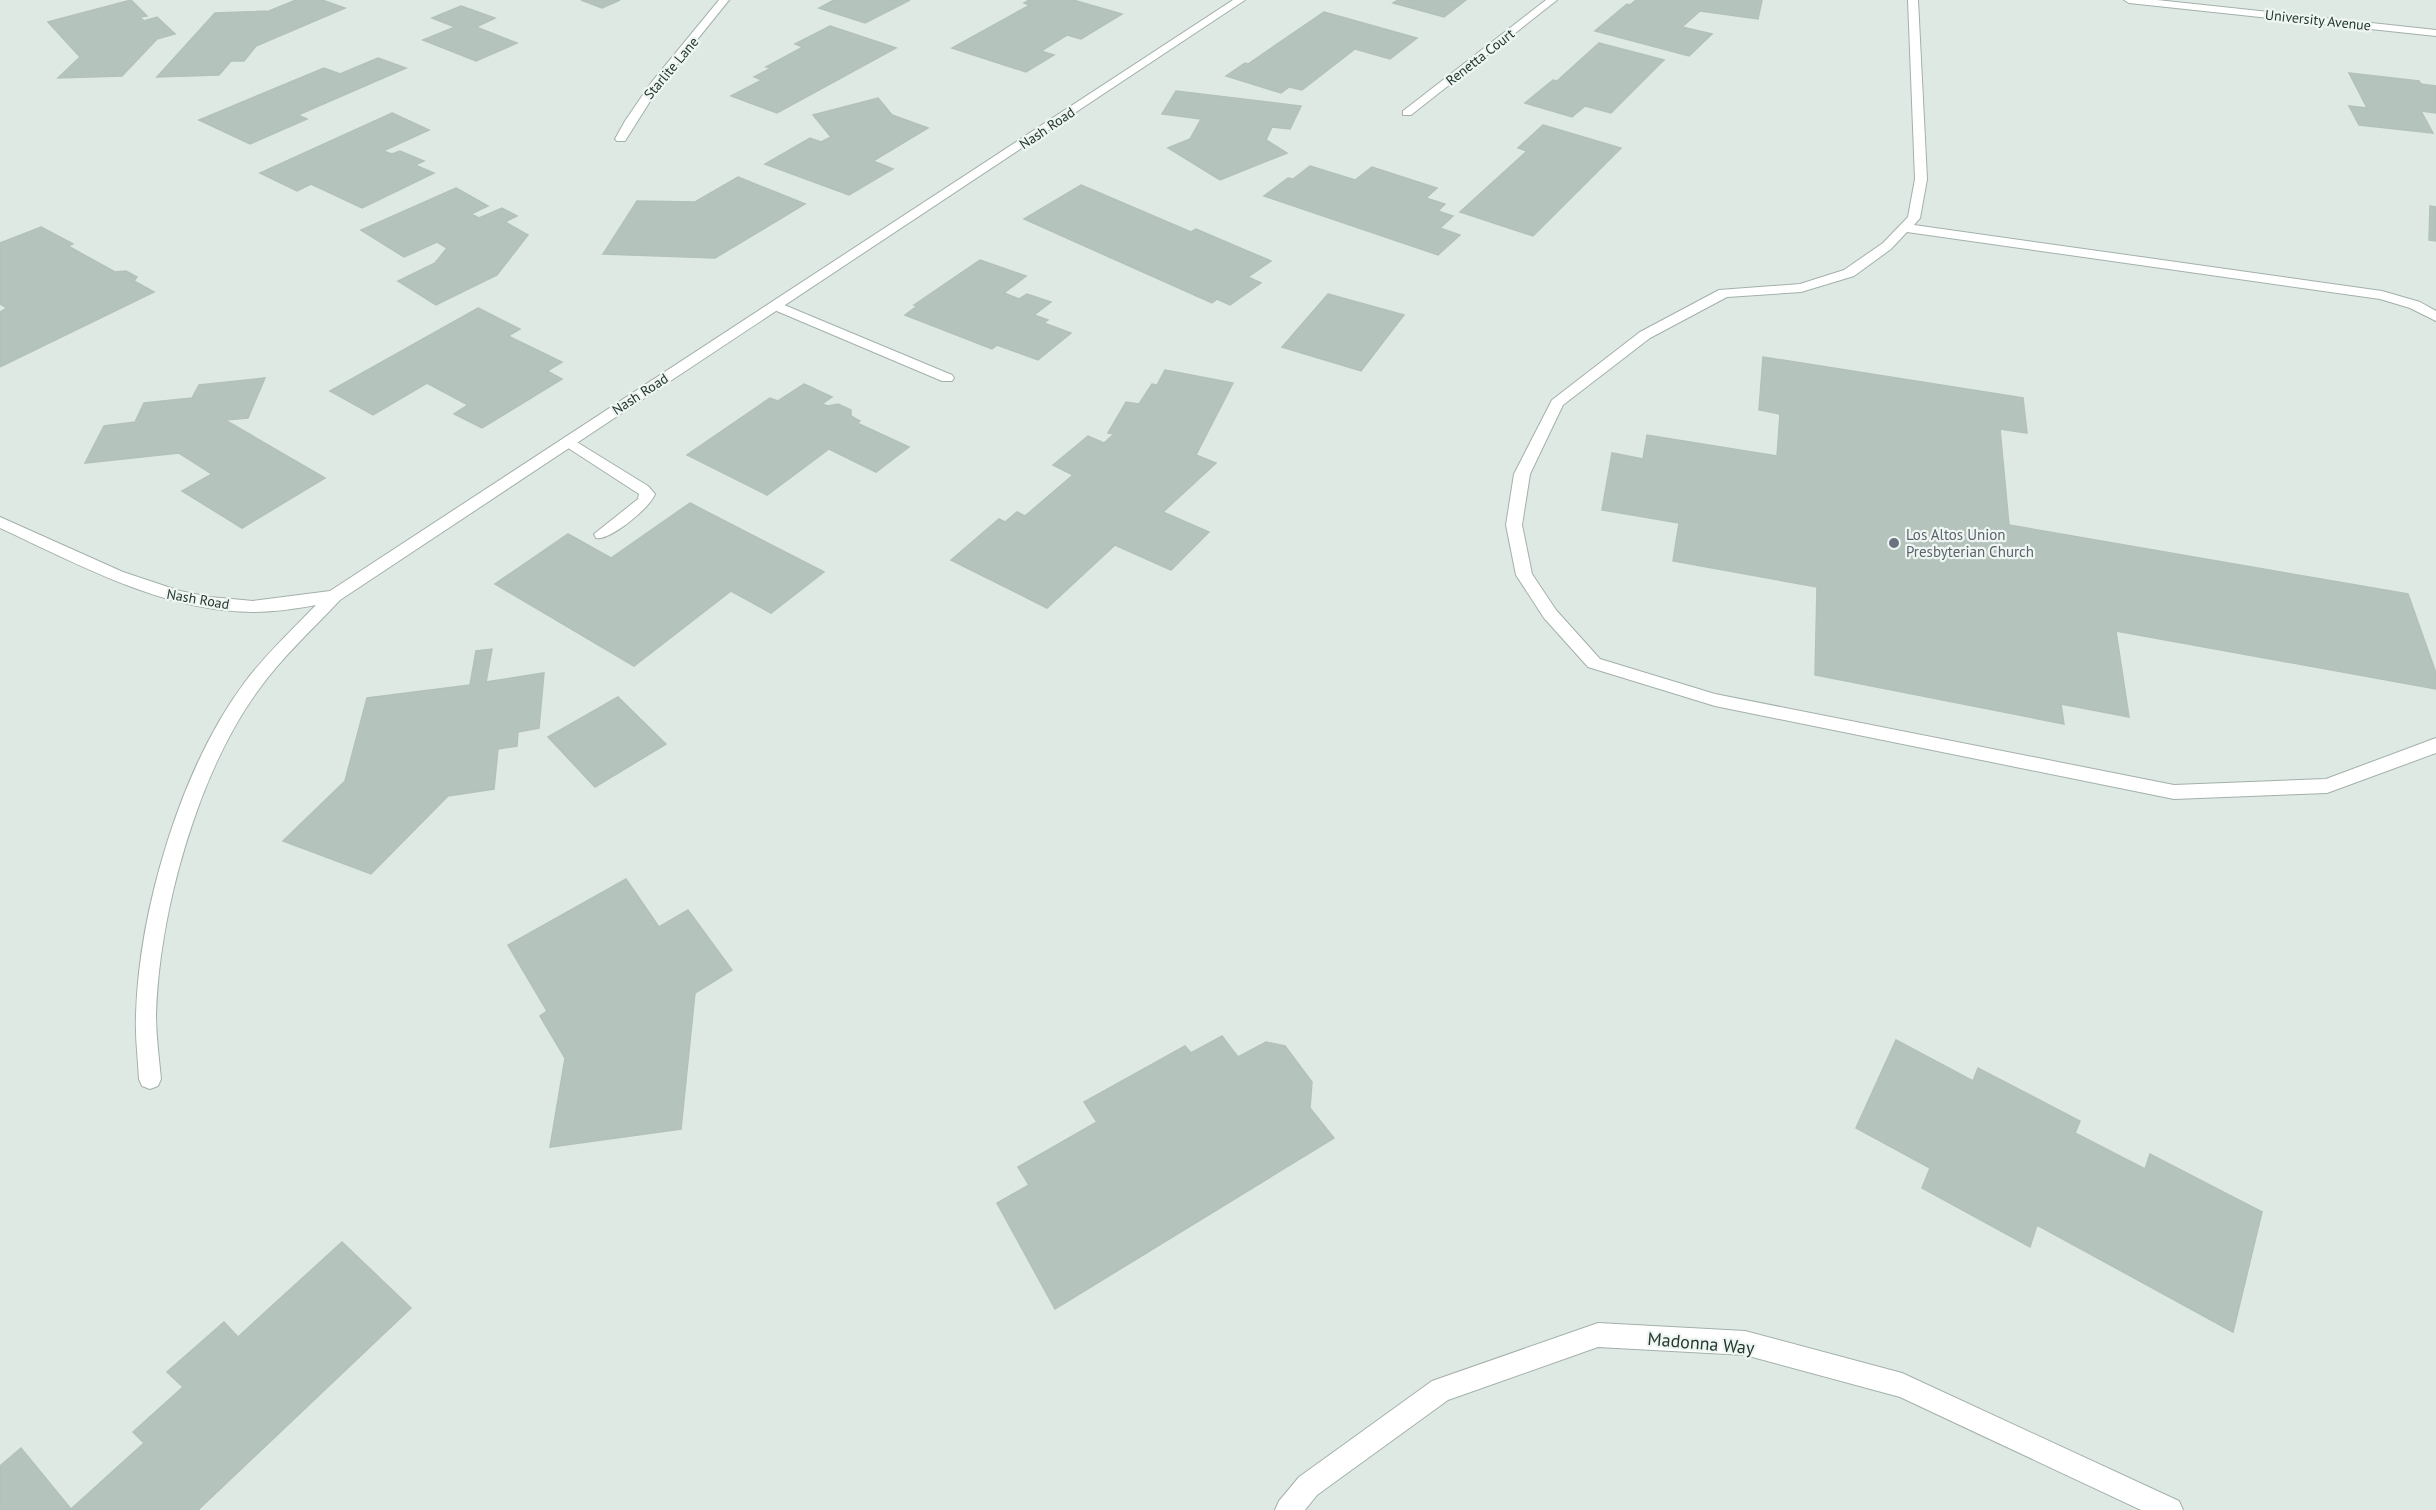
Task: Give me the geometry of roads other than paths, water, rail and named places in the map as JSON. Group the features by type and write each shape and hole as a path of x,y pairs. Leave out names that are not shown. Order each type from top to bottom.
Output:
{"street":[{"name":"Starlite Lane","path":"621,139 630,118 724,0"},
{"name":"Nash Road","path":"0,522 155,591 219,605 244,607 334,596 1240,0"},
{"name":"Renetta Court","path":"1407,113 1552,0"},
{"path":"1913,0 1921,179 1914,218 1887,246 1849,273 1801,288 1724,293 1645,335 1557,403 1522,474 1514,525 1524,575 1550,614 1594,663 1715,700 2174,792 2327,786 2423,752 2436,745"},
{"name":"University Avenue","path":"2129,0 2217,5 2436,33"},
{"path":"1906,228 2382,295 2415,305 2436,317"},
{"path":"777,306 948,378"},
{"path":"567,441 643,489 647,494 645,501 602,534"},
{"path":"150,1079 146,1018 150,957 161,898 176,841 197,787 222,736 251,688 334,596"},
{"name":"Madonna Way","path":"1288,1510 1308,1486 1441,1390 1598,1335 1745,1343 1902,1384 2170,1510"}],"place":[{"name":"Los Altos Union Presbyterian Church","path":"1894,543"}]}
